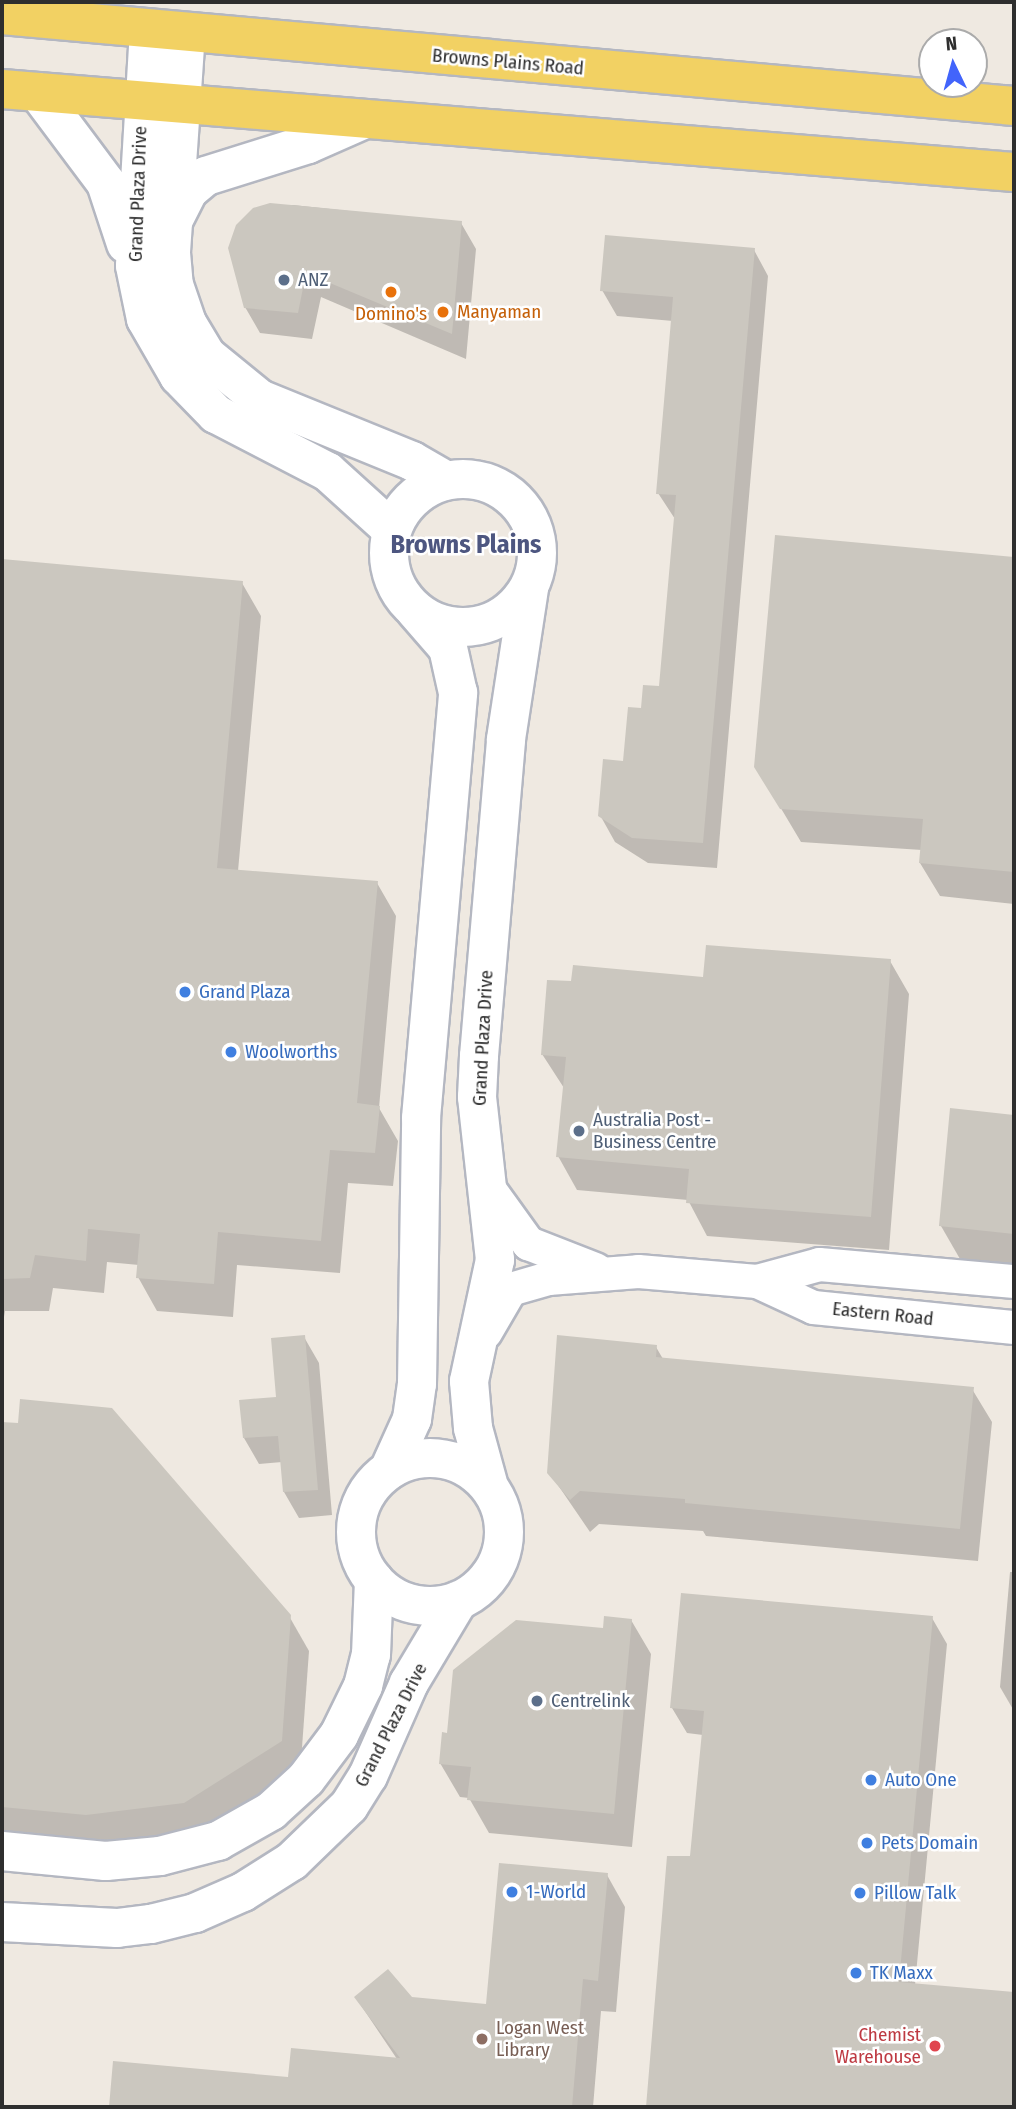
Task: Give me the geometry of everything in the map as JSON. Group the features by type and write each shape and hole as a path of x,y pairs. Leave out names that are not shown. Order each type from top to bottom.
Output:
{"main road":[{"name":"Browns Plains Road","path":"2,15 1014,106"},
{"path":"20,91 1014,172"}],"street":[{"name":"Grand Plaza Drive","path":"168,31 135,266 146,319 163,354 197,396 216,414 328,472 392,530"},
{"path":"20,91 106,183 135,266"},
{"name":"Grand Plaza Drive","path":"160,102 172,225 174,285 187,323 207,356 230,378 260,399 412,461 446,481"},
{"path":"172,225 188,191 206,176 308,145 365,119"},
{"path":"389,1470 430,1457 451,1460 488,1483 505,1524 504,1546 495,1569 480,1588 458,1601 413,1604 391,1595 374,1580 357,1545 356,1523 362,1502 389,1470 412,1419 417,1384 421,1118 458,693 448,648 415,610 394,580 389,562 392,530 412,498 446,481 489,483 523,509 538,548 529,589 516,606 477,626 445,624 415,610"},
{"name":"Grand Plaza Drive","path":"488,1483 472,1417 469,1381 495,1260 477,1097 506,739 529,589"},
{"name":"Eastern Road","path":"489,1189 528,1243 607,1273"},
{"name":"Eastern Road","path":"476,1346 510,1289 548,1278 607,1273 757,1281 819,1264 1014,1281"},
{"name":"Eastern Road","path":"757,1281 813,1307 1014,1327"},
{"path":"2,1851 106,1861 160,1856 218,1841 271,1811 306,1779 339,1735 363,1686 371,1655 374,1580"},
{"name":"Grand Plaza Drive","path":"2,1922 117,1928 151,1924 195,1913 243,1892 292,1861 349,1806 368,1776 410,1682 458,1601"}],"building":[{"path":"270,203 462,221 452,334 306,273 298,313 244,308 228,248 236,225 253,208"},
{"path":"605,235 755,248 703,843 632,838 598,816 603,759 623,761 628,707 641,708 643,685 659,686 676,495 656,494 673,297 600,291"},
{"path":"775,535 1014,557 1014,872 919,863 923,819 780,809 754,767"},
{"name":"Grand Plaza","path":"2,559 243,581 217,868 378,881 357,1103 380,1106 375,1153 330,1150 321,1241 218,1232 214,1284 136,1278 140,1234 88,1229 86,1261 35,1255 30,1278 2,1279"},
{"path":"706,945 891,959 871,1217 686,1203 689,1169 556,1157 566,1057 541,1055 547,980 571,981 573,965 703,977"},
{"path":"950,1108 1014,1115 1014,1234 939,1226"},
{"path":"305,1335 318,1490 283,1492 278,1436 243,1438 239,1400 276,1397 271,1338"},
{"path":"557,1335 657,1345 656,1357 974,1387 960,1529 685,1503 685,1499 580,1491 570,1500 547,1473"},
{"path":"20,1399 112,1408 291,1615 282,1741 184,1803 86,1815 2,1807 2,1422 18,1423"},
{"path":"681,1593 933,1616 899,1982 1014,1992 1014,2107 646,2107 667,1856 690,1856 704,1711 670,1708"},
{"name":"Centrelink","path":"604,1616 632,1619 614,1814 467,1800 471,1767 439,1764 442,1732 447,1733 453,1670 516,1620 603,1628"},
{"path":"499,1863 608,1873 598,1981 583,1979 572,2107 109,2107 113,2061 288,2077 291,2048 400,2058 354,1997 388,1969 412,1997 486,2004"}],"place":[{"name":"ANZ","path":"284,280"},
{"name":"Domino's","path":"391,292"},
{"name":"Manyaman","path":"443,312"},
{"name":"Grand Plaza","path":"185,992"},
{"name":"Woolworths","path":"231,1052"},
{"name":"Australia Post - Business Centre","path":"579,1131"},
{"name":"Centrelink","path":"537,1701"},
{"name":"Auto One","path":"871,1780"},
{"name":"Pets Domain","path":"867,1843"},
{"name":"1-World","path":"512,1892"},
{"name":"Pillow Talk","path":"860,1893"},
{"name":"TK Maxx","path":"856,1973"},
{"name":"Logan West Library","path":"482,2039"},
{"name":"Chemist Warehouse","path":"935,2046"}],"district":[{"name":"Browns Plains","path":"466,545"}]}
